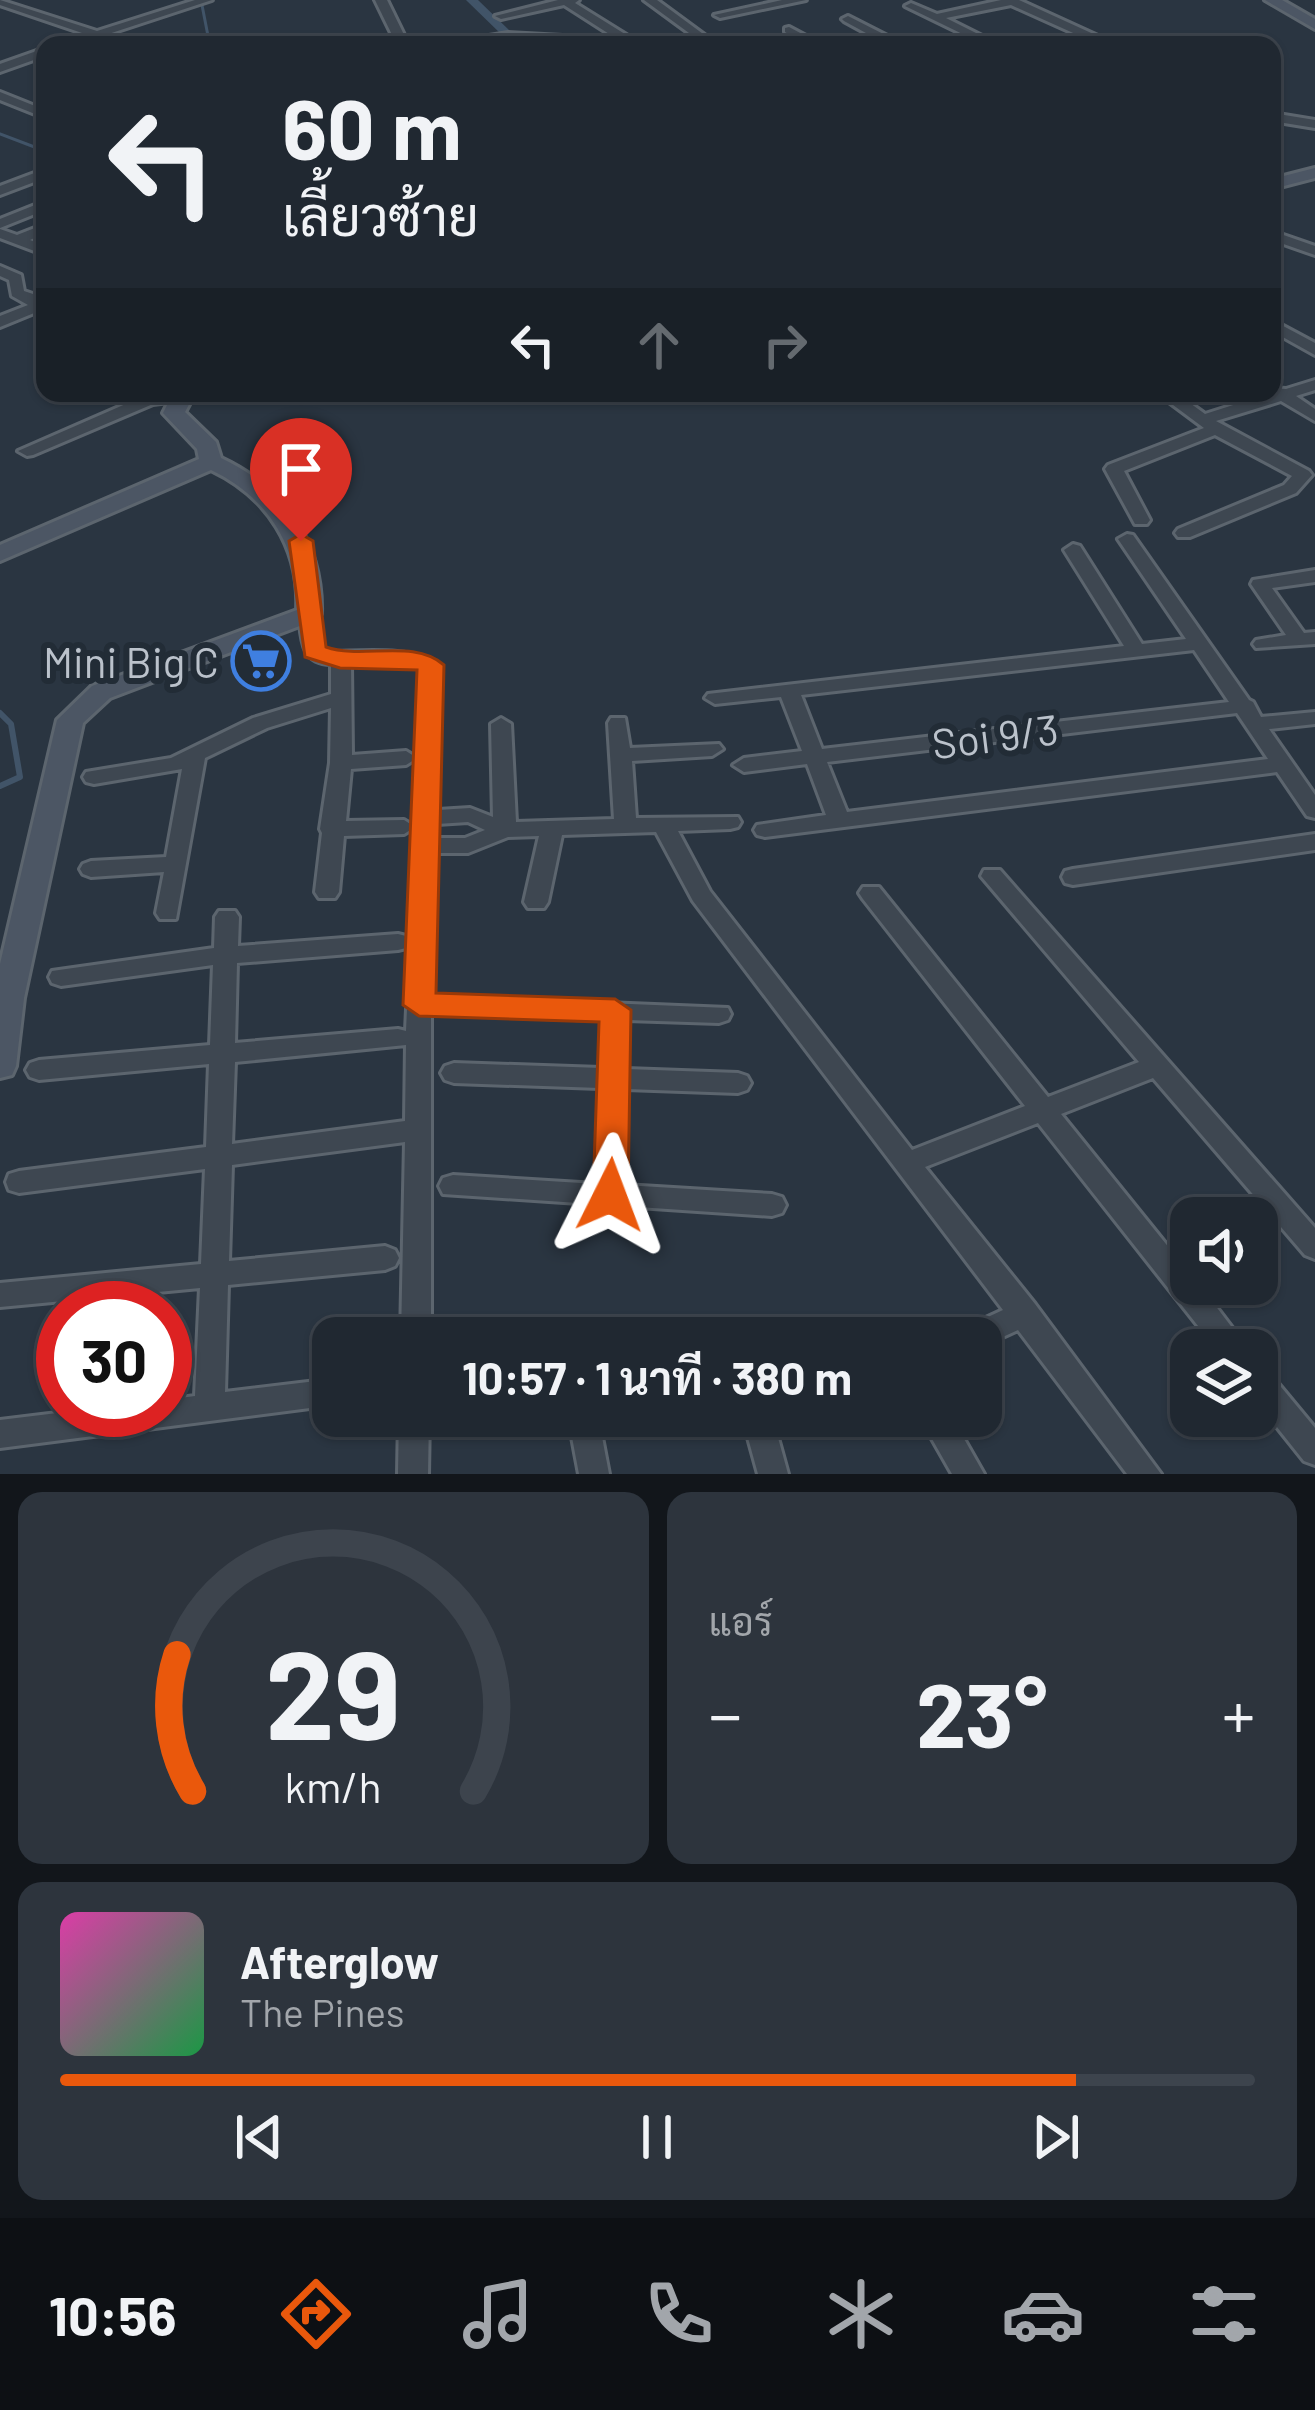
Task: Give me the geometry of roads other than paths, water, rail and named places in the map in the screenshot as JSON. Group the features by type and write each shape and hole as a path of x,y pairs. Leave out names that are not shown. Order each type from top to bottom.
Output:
{"street":[{"path":"89,36 206,0"},
{"path":"381,0 399,36"},
{"path":"650,0 700,36"},
{"path":"722,10 800,0"},
{"path":"938,17 1011,0 1089,36"},
{"path":"1272,0 1315,25"},
{"path":"0,1 95,34"},
{"path":"522,36 501,16 560,1 620,36"},
{"path":"911,6 976,36"},
{"path":"848,19 880,36"},
{"path":"789,30 799,36"},
{"path":"0,68 36,55"},
{"path":"0,96 36,110"},
{"path":"1281,118 1315,124"},
{"path":"1281,182 1315,173"},
{"path":"0,191 36,177"},
{"path":"36,210 0,228 36,247"},
{"path":"17,240 36,232"},
{"path":"1281,239 1315,247"},
{"path":"0,270 16,278 17,293 36,302"},
{"path":"0,322 36,309"},
{"path":"1281,330 1315,350"},
{"path":"1281,391 1315,385"},
{"path":"1281,394 1315,416"},
{"path":"27,451 144,402"},
{"path":"179,402 174,413 208,447 211,462"},
{"path":"1178,402 1210,425 1309,475 1290,489 1184,533"},
{"path":"1141,520 1114,470 1257,402"},
{"path":"0,554 211,462"},
{"path":"211,462 239,476 295,530 306,556 314,651 340,661 409,659 430,665 414,822 424,846 416,1317"},
{"path":"1126,539 1314,806"},
{"path":"1073,550 1137,652"},
{"path":"1307,639 1260,584 1315,576"},
{"path":"0,1066 8,998 70,720 101,692 309,614"},
{"path":"1263,644 1307,639"},
{"path":"715,698 1198,644"},
{"path":"327,892 341,763 340,661"},
{"path":"789,690 838,821"},
{"path":"94,777 150,772 195,757 260,723 340,698"},
{"name":"Soi 9/3","path":"744,765 1253,715 1315,718"},
{"path":"618,723 626,826"},
{"path":"501,724 505,830"},
{"path":"621,755 712,749"},
{"path":"168,913 195,757"},
{"path":"341,763 406,758"},
{"path":"764,830 1282,764"},
{"path":"331,829 470,815 505,830"},
{"path":"424,846 468,845 505,830 730,823"},
{"path":"664,826 701,895 1146,1474"},
{"path":"536,902 552,829"},
{"path":"1072,878 1315,842"},
{"path":"92,869 176,864"},
{"path":"992,876 1315,1247"},
{"path":"871,893 1217,1329"},
{"path":"210,1405 227,917"},
{"path":"61,977 226,955 398,943"},
{"path":"419,1005 719,1014"},
{"path":"610,1195 615,1010"},
{"path":"40,1070 398,1038"},
{"path":"909,1162 1156,1066"},
{"path":"454,1072 738,1083"},
{"path":"19,1182 419,1130"},
{"path":"453,1186 772,1205"},
{"path":"0,1295 385,1258"},
{"path":"1002,1324 1025,1313"},
{"path":"0,1433 312,1394"},
{"path":"1278,1405 1315,1451"},
{"path":"413,1474 414,1437"},
{"path":"587,1437 594,1474"},
{"path":"763,1437 773,1474"},
{"path":"947,1437 969,1474"}],"waterway":[{"path":"201,0 208,36"},
{"path":"472,0 506,33"},
{"path":"0,134 36,148"},
{"path":"0,713 11,724 20,777 0,786"}],"place":[{"name":"Mini Big C","path":"261,661"}]}
